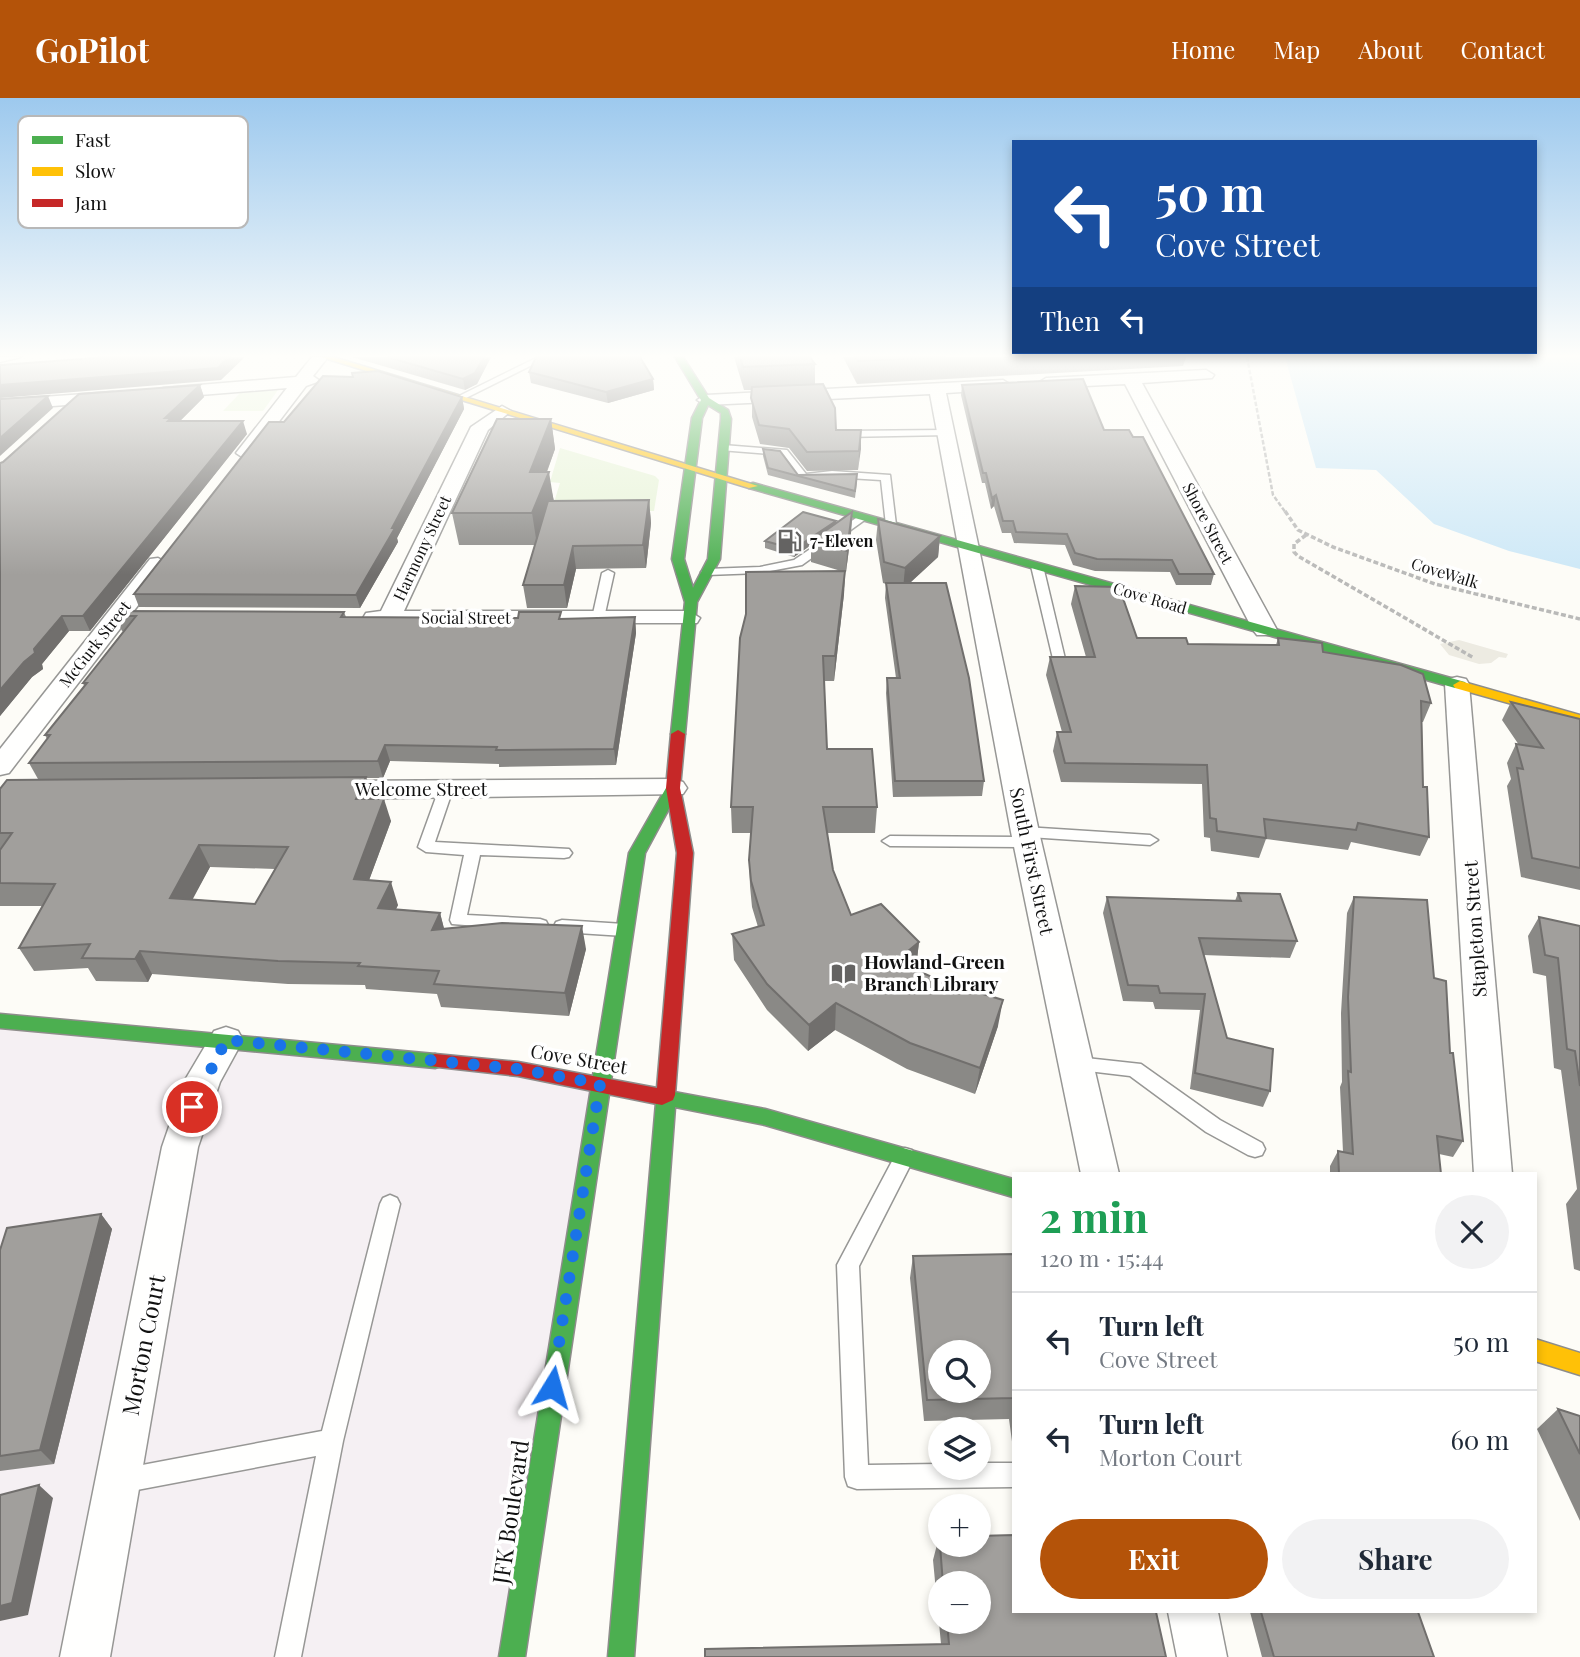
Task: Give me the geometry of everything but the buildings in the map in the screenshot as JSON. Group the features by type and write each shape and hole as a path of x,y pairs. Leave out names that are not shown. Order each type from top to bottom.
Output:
{"main road":[{"name":"Cove Road","path":"565,430 862,517 1265,630 1468,674 1580,719"},
{"path":"690,610 678,559 696,430"},
{"path":"621,1657 660,1205 685,853 673,788 690,610 713,559 724,430"},
{"name":"JFK Boulevard","path":"512,1657 579,1205 626,930 636,853 673,788"},
{"name":"Cove Street","path":"0,1021 519,1069 666,1095 765,1117 1012,1188"},
{"path":"1537,1351 1580,1364"}],"street":[{"path":"233,468 263,430"},
{"name":"Harmony Street","path":"389,618 479,430"},
{"name":"South First Street","path":"944,430 1026,837 1100,1172"},
{"name":"Shore Street","path":"1158,430 1265,630"},
{"name":"McGurk Street","path":"0,767 175,542"},
{"name":"Social Street","path":"348,617 598,618 690,610"},
{"path":"117,617 144,617"},
{"name":"Stapleton Street","path":"1468,674 1493,1172"},
{"name":"Welcome Street","path":"307,790 673,788"},
{"name":"Morton Court","path":"85,1657 180,1147 203,1080 226,1040"},
{"path":"1193,1613 1202,1657"}],"lane":[{"path":"843,435 945,433"},
{"path":"723,447 784,452 803,477 832,474 886,477 891,525"},
{"path":"707,572 760,570 798,563 862,517"},
{"path":"1037,566 1060,663"},
{"path":"598,618 608,573"},
{"path":"446,789 426,847 564,853"},
{"path":"890,841 1026,837 1150,840"},
{"path":"472,850 458,920 626,930"},
{"path":"1077,1064 1134,1069 1213,1126 1255,1149"},
{"path":"905,1156 848,1265 858,1477 1012,1475"},
{"path":"288,1657 331,1441 390,1203"},
{"path":"118,1481 331,1441"}],"path":[{"name":"CoveWalk","path":"1261,430 1273,495 1292,524 1306,535 1435,584 1580,618"},
{"path":"1306,535 1294,544 1294,552 1298,556 1468,653 1468,674"}],"shaded area":[{"path":"1459,640 1508,654 1506,658 1499,657 1491,663 1479,664 1449,655 1440,644"},
{"path":"0,1021 600,1084 512,1657 0,1657"}],"green space":[{"path":"560,448 655,476 659,480 654,511 551,512 560,483 550,482"}],"water":[{"path":"1305,430 1580,430 1580,569 1509,551 1434,524 1376,470 1316,468"}],"traffic: fast":[{"path":"691,602 678,559 695,430"},
{"path":"678,734 691,602 714,559 725,430"},
{"path":"753,486 1460,685"},
{"path":"600,1084 637,853 673,788"},
{"path":"0,1021 435,1061"},
{"path":"512,1657 600,1084"},
{"path":"621,1657 666,1095"},
{"path":"662,1097 765,1117 1012,1188"}],"traffic: slow":[{"path":"566,430 753,486"},
{"path":"1460,685 1580,719"},
{"path":"1537,1351 1580,1364"}],"traffic: jam":[{"path":"666,1095 685,853 673,788 678,734"},
{"path":"435,1061 518,1069 662,1097"}],"place":[{"name":"7-Eleven","path":"790,541"},
{"name":"Howland-Green Branch Library","path":"844,973"}],"route":[{"path":"192,1107 203,1080 226,1040 519,1069 600,1084 552,1387"}]}
